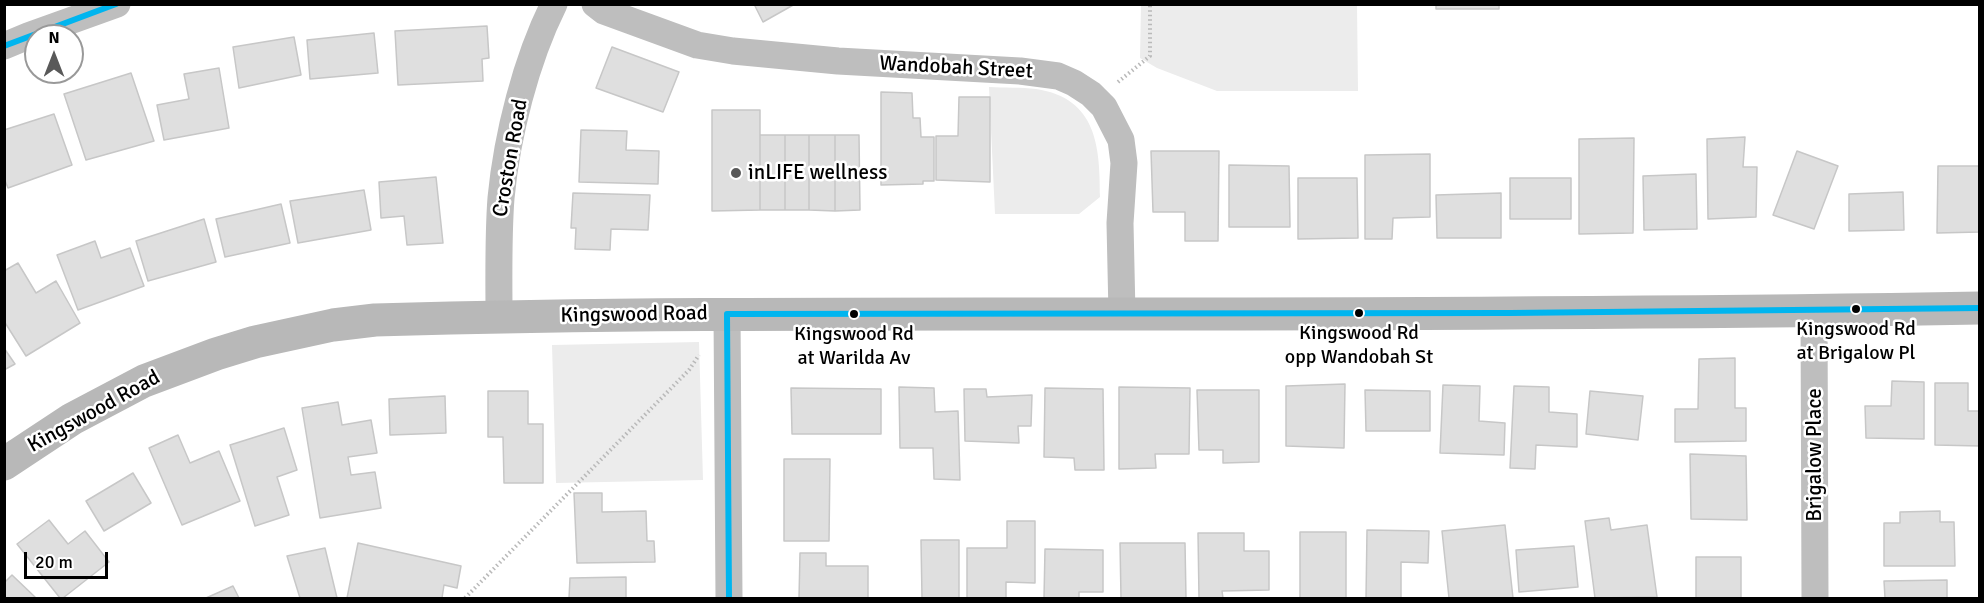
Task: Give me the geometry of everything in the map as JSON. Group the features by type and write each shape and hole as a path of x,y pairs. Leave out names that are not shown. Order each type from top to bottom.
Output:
{"street":[{"path":"4,46 117,4"},
{"name":"Croston Road","path":"499,317 499,236 507,160 529,66 554,4"},
{"name":"Wandobah Street","path":"595,4 604,11 697,45 733,51 838,61 1039,73 1058,76 1074,83 1096,99 1113,121 1121,140 1124,163 1120,223 1122,314"},
{"name":"Kingswood Road","path":"4,464 72,419 144,381 216,354 282,336 333,325 375,320 727,314 1122,314 1980,308"},
{"name":"Brigalow Place","path":"1814,310 1815,598"},
{"path":"727,314 729,598"}],"path":[{"path":"1096,99 1150,56 1149,4"},
{"path":"465,598 689,370 702,351"}],"shaded area":[{"path":"1141,5 1357,5 1358,91 1217,91 1157,68 1140,58"},
{"path":"989,87 1036,89 1056,94 1072,103 1083,114 1096,143 1100,197 1079,214 995,214"},
{"path":"699,342 703,480 556,483 552,345"}],"building":[{"path":"754,4 795,4 763,22"},
{"path":"1436,4 1499,4 1499,9 1436,9"},
{"path":"487,26 489,58 482,59 483,81 398,85 395,31"},
{"path":"374,33 378,73 310,79 307,40"},
{"path":"294,37 301,75 239,88 233,47"},
{"path":"612,47 679,72 663,112 596,88"},
{"path":"219,68 229,128 164,140 157,105 189,99 184,74"},
{"path":"131,73 154,141 86,160 64,94"},
{"path":"881,92 912,93 913,118 920,118 921,137 934,137 934,181 923,181 923,184 881,185"},
{"path":"959,97 990,97 990,182 936,180 936,136 958,136"},
{"name":"inLIFE wellness","path":"712,110 760,110 760,210 712,211"},
{"path":"54,114 72,165 8,188 4,178 4,130"},
{"path":"581,130 627,131 626,150 659,151 658,184 579,182"},
{"path":"760,135 785,135 785,210 760,210"},
{"path":"785,135 809,135 809,210 785,210"},
{"path":"809,135 835,135 835,211 809,210"},
{"path":"835,135 859,135 860,210 835,211"},
{"path":"1745,137 1743,167 1757,167 1756,217 1708,219 1707,139"},
{"path":"1634,138 1633,233 1579,234 1579,139"},
{"path":"1151,151 1219,151 1218,241 1185,241 1185,212 1153,212"},
{"path":"1797,151 1838,166 1814,229 1773,215"},
{"path":"1430,154 1430,217 1393,218 1392,239 1365,239 1365,155"},
{"path":"1229,165 1289,166 1290,227 1229,227"},
{"path":"1938,166 1980,166 1980,232 1937,233"},
{"path":"1696,174 1697,229 1644,230 1643,176"},
{"path":"436,177 443,243 407,245 404,216 381,218 379,182"},
{"path":"1298,178 1357,178 1358,238 1298,239"},
{"path":"1510,178 1571,178 1571,219 1510,219"},
{"path":"364,190 371,230 298,243 290,201"},
{"path":"1903,192 1904,230 1849,231 1849,194"},
{"path":"573,193 650,195 648,230 611,229 610,250 575,249 576,228 571,228"},
{"path":"1501,193 1501,238 1437,238 1436,195"},
{"path":"281,204 290,243 225,257 216,219"},
{"path":"204,219 216,262 148,281 136,241"},
{"path":"95,241 101,258 130,248 144,286 78,310 57,255"},
{"path":"18,263 36,293 56,281 80,323 26,356 4,321 4,271"},
{"path":"4,348 15,364 4,370"},
{"path":"1735,358 1735,408 1746,408 1746,441 1675,442 1675,409 1698,409 1699,359"},
{"path":"1892,381 1924,382 1924,439 1866,438 1865,406 1891,406"},
{"path":"1935,383 1968,383 1968,411 1980,411 1980,446 1935,445"},
{"path":"1345,384 1344,448 1286,446 1286,386"},
{"path":"1443,385 1480,386 1479,421 1505,423 1504,455 1440,453"},
{"path":"1514,386 1549,387 1549,412 1577,414 1577,447 1536,445 1535,469 1510,468"},
{"path":"899,387 934,388 935,412 958,411 960,480 934,479 933,448 900,448"},
{"path":"1119,387 1190,388 1189,454 1155,454 1156,468 1119,469"},
{"path":"791,388 881,389 881,434 792,434"},
{"path":"1045,388 1103,389 1104,470 1075,470 1074,458 1044,457"},
{"path":"964,389 986,389 987,397 1032,395 1031,426 1018,426 1019,443 965,441"},
{"path":"1197,390 1259,390 1259,462 1223,463 1223,450 1199,450"},
{"path":"1365,390 1430,391 1430,431 1366,431"},
{"path":"488,391 528,391 528,424 543,424 543,483 504,483 503,437 488,437"},
{"path":"1590,391 1643,396 1638,440 1586,434"},
{"path":"445,396 446,433 390,435 389,399"},
{"path":"338,402 342,425 371,420 377,453 348,457 351,475 375,472 381,508 320,518 302,408"},
{"path":"284,428 297,470 277,477 289,515 255,526 230,445"},
{"path":"178,435 190,463 219,451 240,501 182,525 149,448"},
{"path":"1690,454 1746,456 1747,520 1691,519"},
{"path":"784,459 830,459 829,541 784,541"},
{"path":"133,473 151,503 104,531 86,501"},
{"path":"574,493 602,493 602,512 646,511 647,541 654,541 655,562 577,563"},
{"path":"1940,511 1940,522 1954,522 1955,566 1884,566 1884,523 1900,523 1900,512"},
{"path":"1609,518 1611,530 1647,525 1657,597 1595,598 1585,521"},
{"path":"49,520 68,544 85,531 109,562 63,598 60,598 17,544"},
{"path":"1007,521 1035,521 1035,583 1006,582 1006,598 967,598 967,548 1007,548"},
{"path":"1505,525 1513,598 1449,598 1442,531"},
{"path":"1367,530 1429,531 1428,563 1401,562 1401,598 1366,598"},
{"path":"1300,532 1346,532 1346,598 1300,598"},
{"path":"1198,533 1244,533 1244,551 1269,551 1269,590 1222,591 1223,598 1199,598"},
{"path":"921,540 959,540 959,598 922,598"},
{"path":"358,543 461,566 457,588 444,585 442,598 347,598"},
{"path":"1120,543 1185,543 1186,598 1121,598"},
{"path":"1574,546 1578,587 1519,592 1516,550"},
{"path":"325,548 337,598 300,598 287,556"},
{"path":"1045,549 1103,550 1103,592 1079,592 1079,598 1044,598"},
{"path":"800,553 826,553 826,566 868,566 868,598 799,598"},
{"path":"1696,557 1741,557 1741,598 1696,598"},
{"path":"12,575 34,598 4,598 4,583"},
{"path":"626,577 626,598 569,598 570,578"},
{"path":"1947,580 1947,598 1885,598 1884,581"},
{"path":"233,586 239,598 206,598"}],"transit line":[{"path":"4,46 116,4"},
{"path":"729,598 727,314 1510,313 1980,308"}],"place":[{"name":"inLIFE wellness","path":"736,173"},
{"name":"Kingswood Rd at Brigalow Pl","path":"1856,309"},
{"name":"Kingswood Rd opp Wandobah St","path":"1359,313"},
{"name":"Kingswood Rd at Warilda Av","path":"854,314"}]}
